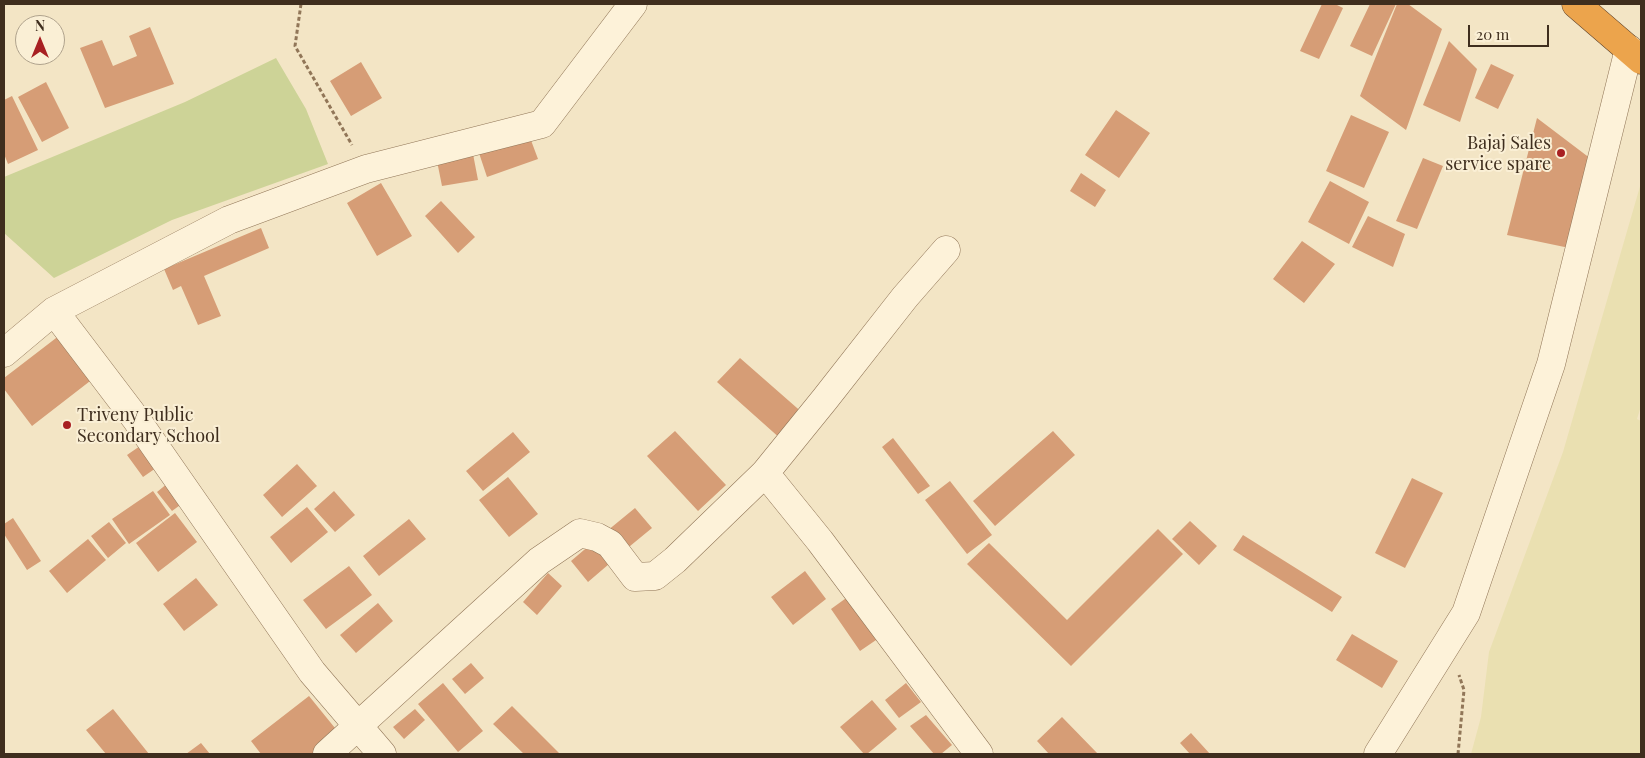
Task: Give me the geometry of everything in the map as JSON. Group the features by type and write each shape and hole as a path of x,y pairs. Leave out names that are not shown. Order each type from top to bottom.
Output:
{"highway":[{"path":"1576,4 1635,55"}],"street":[{"path":"4,352 54,311 229,220 366,169 542,124 633,4"},
{"path":"1378,754 1466,614 1551,364 1635,55"},
{"path":"327,754 539,561 580,533 597,537 610,544 636,578 655,576 675,560 765,472 826,399 904,297 946,250"},
{"path":"54,311 136,419 312,672 382,754"},
{"path":"765,472 820,541 978,754"}],"path":[{"path":"301,4 295,46 366,169"},
{"path":"1447,645 1464,690 1458,754"}],"shaded area":[{"path":"1641,183 1641,406 1637,419 1641,421 1641,754 1471,754 1481,717 1489,652 1563,452"}],"green space":[{"path":"276,58 306,109 328,164 172,220 54,278 4,233 4,177 185,102"}],"building":[{"path":"1322,4 1335,4 1343,8 1319,59 1300,51"},
{"path":"1370,4 1396,4 1372,56 1350,46"},
{"path":"1397,4 1408,4 1442,29 1406,130 1360,96"},
{"path":"150,27 174,84 105,108 80,48 102,40 113,66 137,56 129,36"},
{"path":"1449,41 1477,69 1460,122 1423,105"},
{"path":"361,62 382,98 351,116 330,81"},
{"path":"1491,64 1514,75 1498,109 1475,98"},
{"path":"46,82 69,128 42,142 18,97"},
{"path":"12,96 38,150 8,164 4,154 4,100"},
{"path":"1116,110 1150,133 1119,178 1085,155"},
{"path":"1351,115 1389,132 1364,188 1326,171"},
{"path":"1537,118 1599,165 1579,250 1507,235"},
{"path":"529,135 538,159 487,177 479,153"},
{"path":"473,154 478,180 442,186 437,161"},
{"path":"1423,158 1443,166 1417,229 1396,221"},
{"path":"1081,173 1106,190 1095,207 1070,191"},
{"path":"1330,181 1369,202 1349,244 1308,222"},
{"path":"381,183 412,236 377,256 347,203"},
{"path":"441,201 475,237 458,253 425,216"},
{"path":"1368,216 1405,234 1393,267 1352,247"},
{"path":"261,228 269,248 204,276 221,316 198,325 181,286 173,290 164,269"},
{"path":"1302,241 1335,264 1304,303 1273,279"},
{"path":"60,335 94,378 32,426 4,389 4,378"},
{"path":"740,358 805,415 782,440 717,382"},
{"path":"675,431 726,485 698,511 647,456"},
{"path":"1053,431 1075,455 995,526 973,501"},
{"path":"513,432 530,452 483,491 466,471"},
{"path":"893,438 930,486 918,494 882,447"},
{"path":"140,446 156,468 143,477 127,455"},
{"path":"297,464 317,486 282,517 263,495"},
{"path":"508,477 538,514 509,537 479,500"},
{"path":"1412,478 1443,493 1405,568 1375,553"},
{"path":"950,481 992,535 967,554 925,500"},
{"path":"168,483 183,503 172,511 157,492"},
{"path":"153,491 170,515 129,544 112,519"},
{"path":"334,491 355,515 335,532 314,509"},
{"path":"307,507 328,532 291,563 270,537"},
{"path":"635,508 652,528 624,551 607,531"},
{"path":"175,513 197,542 158,572 136,543"},
{"path":"13,518 41,561 27,570 4,534 4,524"},
{"path":"409,519 426,539 379,576 363,556"},
{"path":"1190,521 1217,546 1199,565 1172,539"},
{"path":"109,522 126,543 108,558 91,536"},
{"path":"1158,529 1183,554 1071,666 967,564 989,543 1067,620"},
{"path":"1243,535 1342,597 1332,612 1233,550"},
{"path":"88,539 106,560 67,593 49,571"},
{"path":"591,544 609,564 588,582 571,561"},
{"path":"349,566 372,595 326,629 303,600"},
{"path":"805,571 826,599 793,625 771,597"},
{"path":"548,573 562,586 537,615 523,602"},
{"path":"196,578 218,605 184,631 163,604"},
{"path":"849,596 879,638 860,651 831,609"},
{"path":"378,603 393,621 356,653 340,635"},
{"path":"1352,634 1398,661 1382,688 1336,660"},
{"path":"471,663 484,678 465,694 452,679"},
{"path":"443,683 483,731 458,752 418,704"},
{"path":"906,683 921,702 899,718 885,700"},
{"path":"309,696 339,733 312,754 261,754 251,741"},
{"path":"872,700 897,729 867,754 864,754 840,727"},
{"path":"512,706 559,753 524,754 493,724"},
{"path":"113,709 149,754 106,754 86,730"},
{"path":"415,709 425,720 404,739 393,727"},
{"path":"926,715 952,745 941,754 934,754 910,726"},
{"path":"1062,717 1098,754 1049,754 1037,741"},
{"path":"1191,733 1210,754 1190,754 1180,743"},
{"path":"201,743 210,754 186,754"}],"place":[{"name":"Bajaj Sales service spare","path":"1561,153"},
{"name":"Triveny Public Secondary School","path":"67,425"}]}
